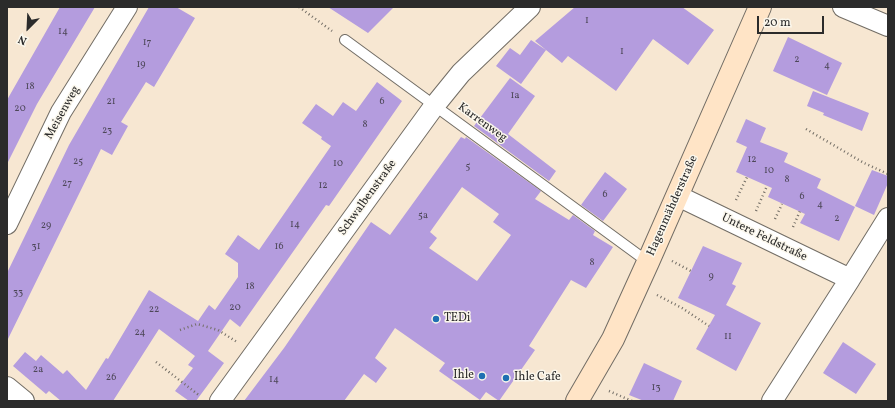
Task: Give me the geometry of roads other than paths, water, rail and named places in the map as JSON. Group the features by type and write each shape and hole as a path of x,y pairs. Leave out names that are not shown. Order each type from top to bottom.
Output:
{"street":[{"name":"Meisenweg","path":"7,224 61,112 127,7"},
{"name":"Schwalbenstraße","path":"210,399 254,353 435,105 461,73 530,7"},
{"name":"Hagenmähderstraße","path":"577,401 613,338 678,196 760,7"},
{"path":"843,7 888,26"},
{"name":"Untere Feldstraße","path":"678,196 850,280"},
{"path":"772,401 888,218"},
{"path":"7,387 24,401"}],"lane":[{"name":"Karrenweg","path":"345,40 648,262"}],"place":[{"name":"TEDi","path":"436,319"},
{"name":"Ihle","path":"482,376"},
{"name":"Ihle Cafe","path":"506,378"}]}
